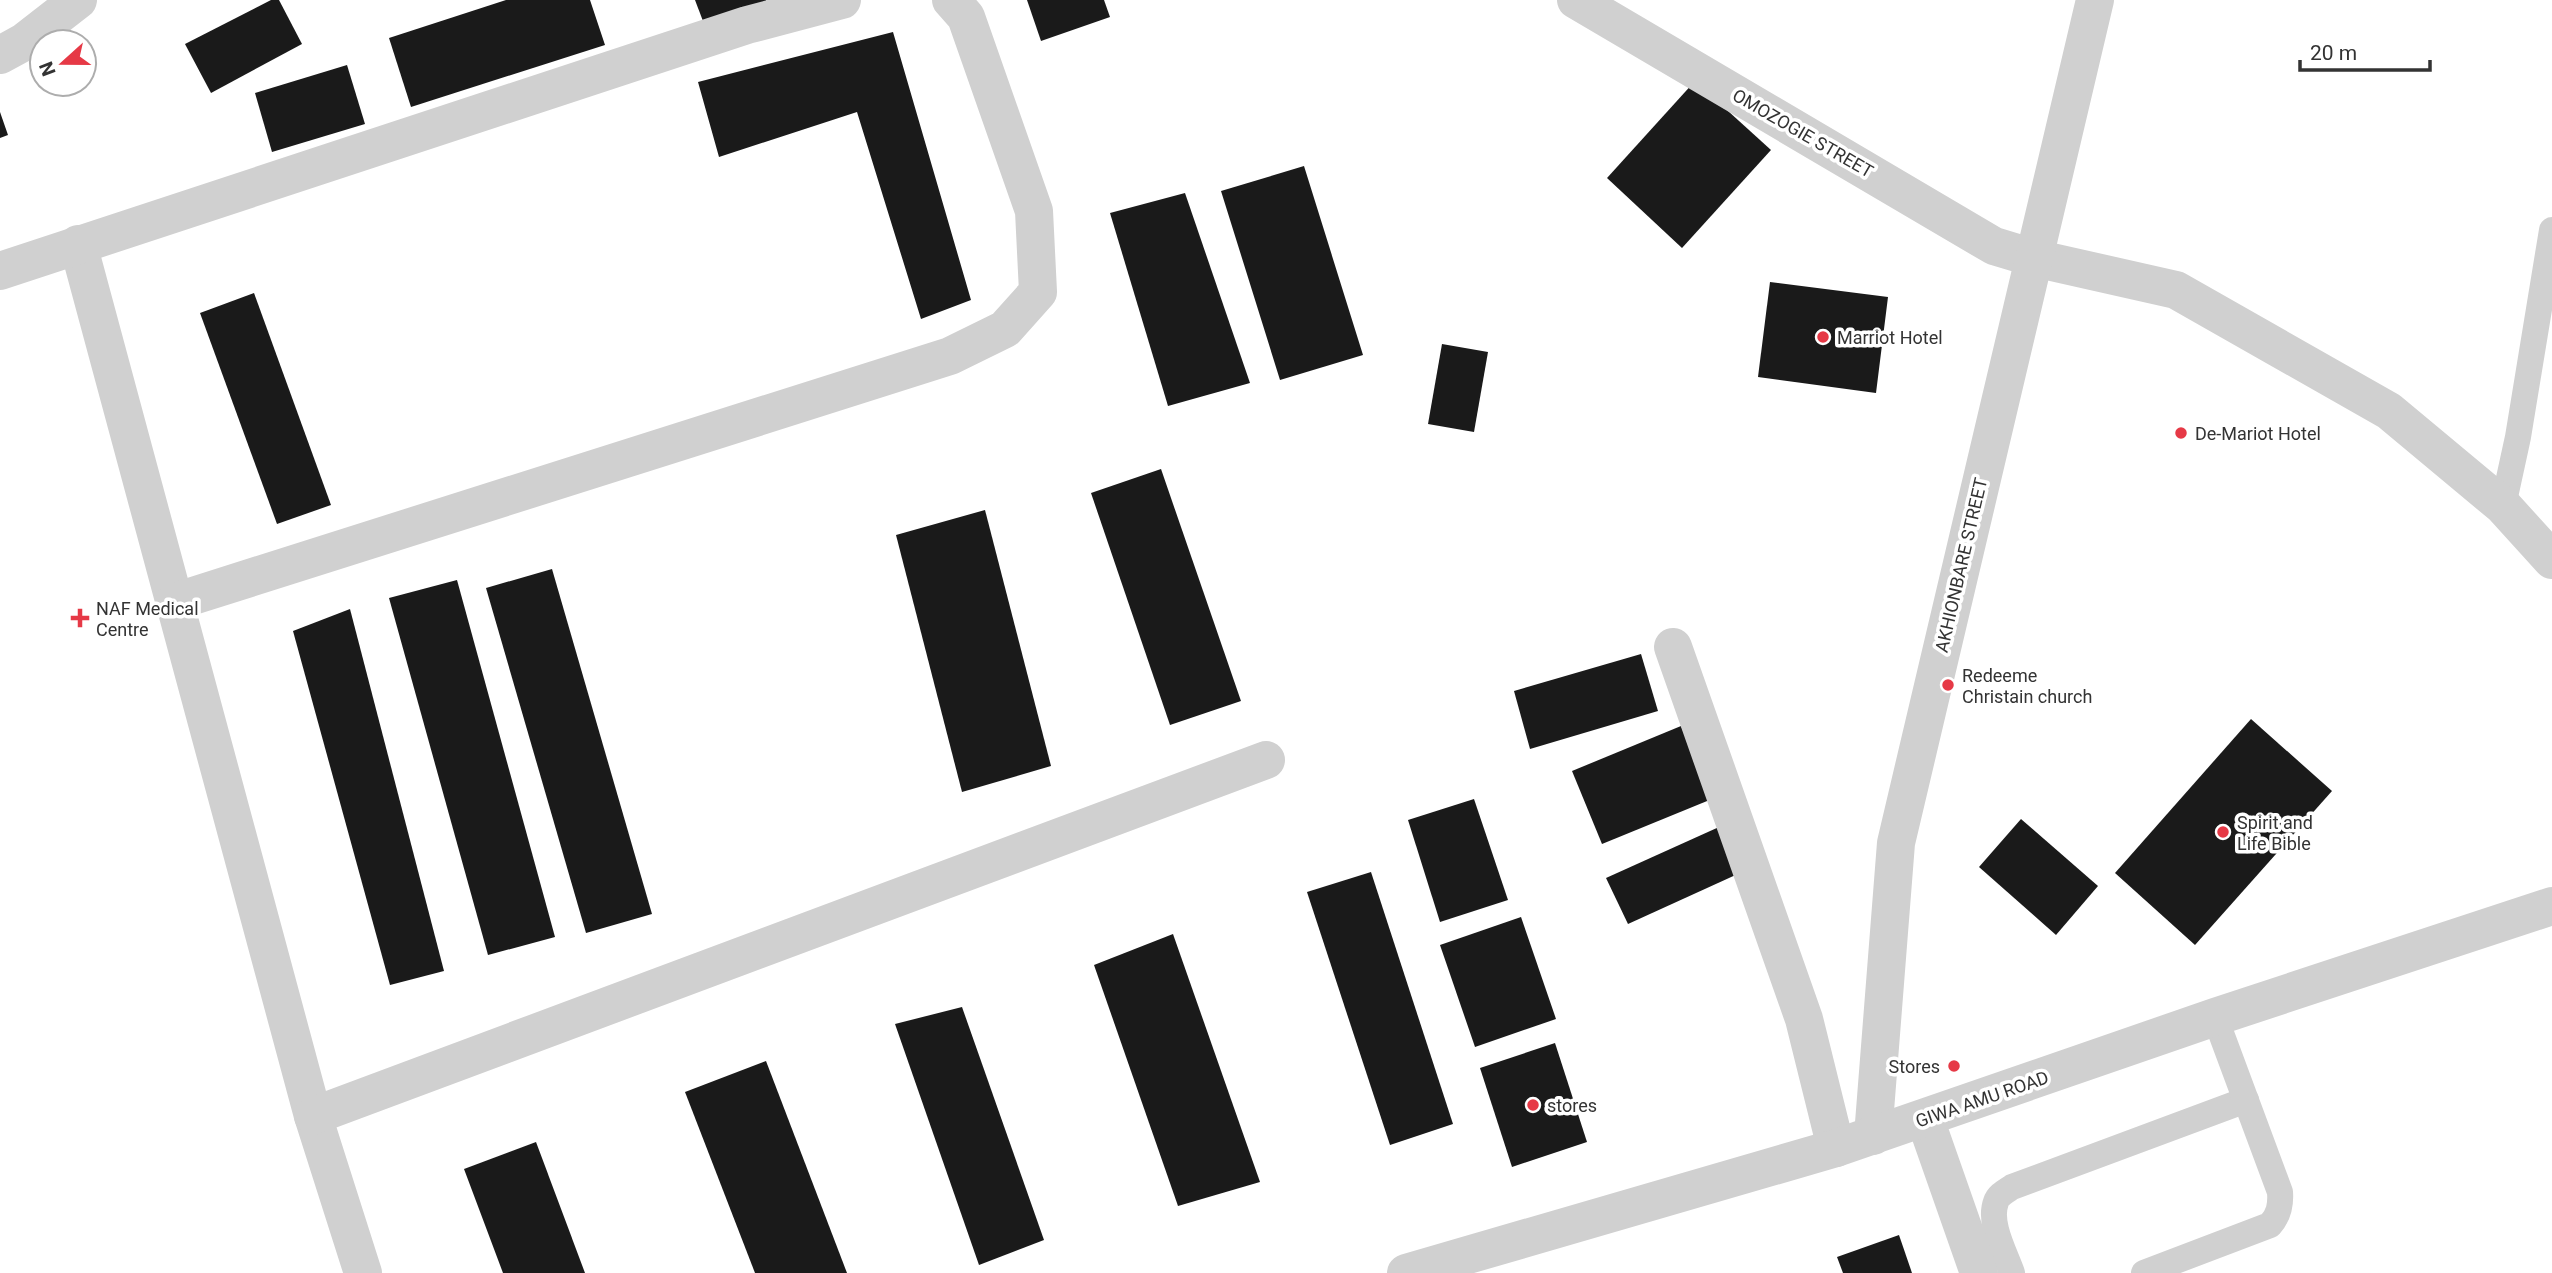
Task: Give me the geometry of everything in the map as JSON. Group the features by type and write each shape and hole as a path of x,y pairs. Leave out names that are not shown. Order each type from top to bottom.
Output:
{"street":[{"path":"0,55 24,42 78,0"},
{"path":"0,271 747,25 842,0"},
{"path":"174,602 950,356 1005,329 1038,292 1034,211 966,17 951,0"},
{"name":"OMOZOGIE STREET","path":"1576,0 1994,246 2034,258 2176,290 2389,411 2503,506 2552,560"},
{"name":"AKHIONBARE STREET","path":"1873,1136 1896,843 2095,0"},
{"path":"78,244 313,1116 363,1273"},
{"path":"1673,647 1804,1019 1836,1148"},
{"path":"313,1116 1266,760"},
{"name":"GIWA AMU ROAD","path":"1406,1273 1836,1148 2215,1017 2552,906"},
{"path":"1925,1119 1979,1273"}],"lane":[{"path":"2503,506 2518,437 2552,230"},
{"path":"2144,1273 2270,1225 2280,1208 2280,1192 2215,1017"},
{"path":"2012,1273 1994,1219 1996,1203 2012,1186 2246,1100"}],"building":[{"path":"271,0 279,0 302,44 211,93 185,44"},
{"path":"506,0 590,0 605,45 411,107 389,38"},
{"path":"695,0 766,0 771,13 709,37"},
{"path":"1027,0 1104,0 1110,17 1041,41"},
{"path":"893,32 971,300 921,319 857,112 719,157 698,82"},
{"path":"347,65 365,124 272,152 255,93"},
{"path":"1695,81 1771,150 1682,248 1607,178"},
{"path":"0,112 8,135 0,138"},
{"path":"1304,166 1363,355 1280,380 1221,191"},
{"path":"1185,193 1250,383 1168,406 1110,213"},
{"name":"Marriot Hotel","path":"1770,282 1888,297 1876,393 1758,377"},
{"path":"254,293 331,505 277,524 200,313"},
{"path":"1442,344 1488,352 1474,432 1428,424"},
{"path":"1161,469 1241,701 1170,725 1091,493"},
{"path":"985,510 1051,766 962,792 896,535"},
{"path":"552,569 652,914 586,933 486,588"},
{"path":"457,580 555,937 488,955 389,598"},
{"path":"350,609 444,971 390,985 293,631"},
{"path":"1641,654 1658,711 1530,749 1514,691"},
{"name":"Spirit and Life Bible","path":"2251,719 2332,791 2195,945 2115,873"},
{"path":"1681,726 1712,799 1602,844 1572,771"},
{"path":"1474,799 1508,900 1440,922 1408,820"},
{"path":"2021,819 2098,886 2056,935 1979,867"},
{"path":"1719,827 1740,873 1628,924 1606,878"},
{"path":"1371,872 1453,1124 1390,1145 1307,892"},
{"path":"1521,917 1556,1019 1475,1047 1440,945"},
{"path":"1173,934 1260,1182 1178,1206 1094,965"},
{"path":"962,1007 1044,1240 979,1265 895,1024"},
{"name":"stores","path":"1555,1043 1587,1142 1512,1167 1480,1068"},
{"path":"766,1061 847,1273 755,1273 685,1092"},
{"path":"536,1142 585,1273 503,1273 464,1169"},
{"path":"1899,1235 1912,1273 1843,1273 1837,1257"}],"place":[{"name":"Marriot Hotel","path":"1823,337"},
{"name":"De-Mariot Hotel","path":"2181,433"},
{"name":"NAF Medical Centre","path":"80,618"},
{"name":"Redeeme Christain church","path":"1948,685"},
{"name":"Spirit and Life Bible","path":"2223,832"},
{"name":"Stores","path":"1954,1066"},
{"name":"stores","path":"1533,1105"}]}
